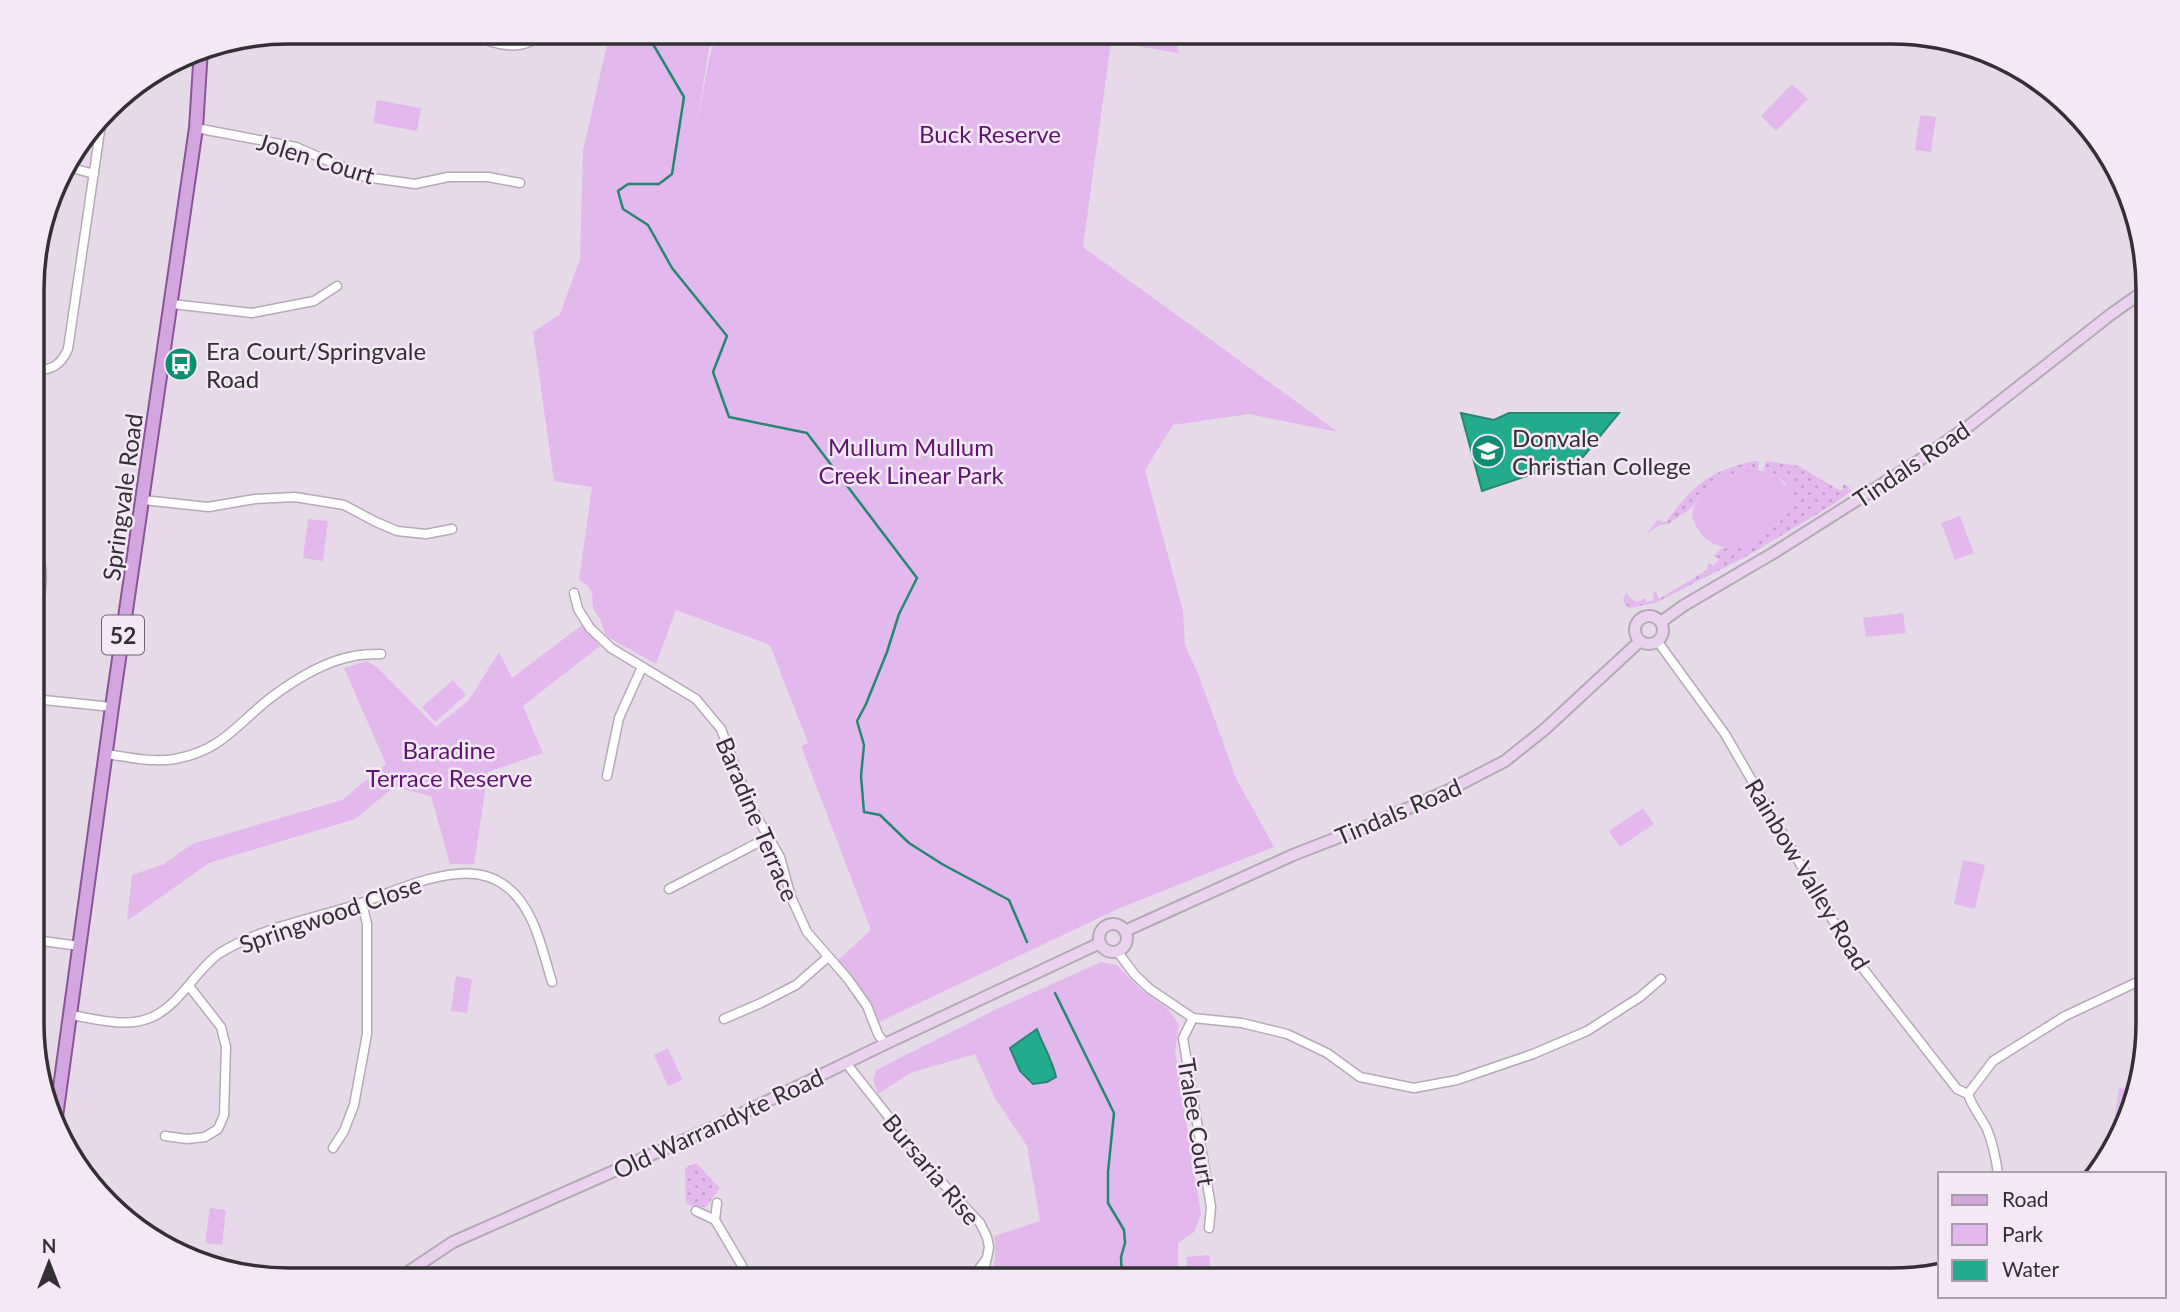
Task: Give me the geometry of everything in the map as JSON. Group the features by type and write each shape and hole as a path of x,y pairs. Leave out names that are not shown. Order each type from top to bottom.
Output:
{"main road":[{"name":"Springvale Road","path":"58,1106 112,707 197,128 200,60"},
{"name":"Tindals Road","path":"1661,622 1917,462 1978,419 2136,296"},
{"path":"1649,616 1658,619 1664,631 1658,642 1649,645 1640,641 1635,633 1640,620 1649,616"},
{"name":"Tindals Road","path":"1125,931 1293,855 1449,790 1505,761 1545,729 1640,641"},
{"path":"1106,925 1119,925 1125,931 1126,943 1117,951 1105,949 1100,943 1099,935 1106,925"},
{"name":"Old Warrandyte Road","path":"414,1268 453,1242 714,1128 1100,943"}],"street":[{"path":"504,44 523,44"},
{"name":"Jolen Court","path":"197,128 296,147 365,177 415,184 448,177 488,177 520,183"},
{"path":"44,370 57,365 68,349 100,134"},
{"path":"75,169 94,174"},
{"path":"172,304 243,313 259,312 314,302 337,286"},
{"path":"143,500 208,507 255,499 295,497 344,505 397,531 426,534 452,529"},
{"name":"Baradine Terrace","path":"574,593 578,608 590,628 611,648 695,699 721,729 750,805 780,857 791,897 807,932 848,979 867,1006 885,1044"},
{"name":"Rainbow Valley Road","path":"1658,642 1725,734 1854,957 1957,1089 1968,1094 1990,1136 1998,1172"},
{"path":"106,754 161,760 184,757 205,750 226,738 272,697 302,677 333,662 354,656 381,654"},
{"path":"607,776 619,719 642,667"},
{"path":"44,700 112,707"},
{"path":"669,889 769,838"},
{"name":"Springwood Close","path":"71,1015 115,1022 149,1018 161,1012 218,954 254,937 362,903 397,889 440,876 461,874 485,875 506,885 518,897 533,923 552,982"},
{"path":"333,1148 344,1131 354,1105 368,1034 367,924 362,903"},
{"path":"44,941 80,946"},
{"path":"1117,951 1135,975 1150,989 1193,1018 1242,1023 1287,1034 1327,1054 1360,1077 1414,1088 1458,1080 1533,1054 1587,1031 1640,998 1661,979"},
{"path":"723,1019 796,985 828,957"},
{"path":"1968,1094 1993,1060 2065,1016 2136,983"},
{"path":"165,1136 187,1139 205,1137 218,1129 224,1115 226,1047 221,1027 189,986"},
{"name":"Tralee Court","path":"1193,1018 1183,1038 1211,1207 1209,1228"},
{"name":"Bursaria Rise","path":"846,1063 933,1174 980,1223 989,1247 987,1258 980,1268"},
{"path":"715,1220 718,1203"},
{"path":"696,1211 715,1220 743,1268"},
{"path":"985,1268 987,1258"}],"green space":[{"name":"Mullum Mullum Creek Linear Park","path":"607,44 712,44 697,122 714,44 1111,44 1083,247 1338,432 1249,414 1173,425 1145,470 1183,611 1185,645 1236,778 1274,847 1120,908 879,1022 837,961 871,930 801,746 808,743 770,645 676,610 656,664 606,636 593,609 592,592 579,580 592,487 554,481 533,332 560,314 580,259 583,150"},
{"name":"Mullum Mullum Creek Linear Park","path":"1123,44 1176,44 1179,53"},
{"path":"1792,84 1808,99 1776,131 1761,116"},
{"path":"377,100 421,108 417,131 373,123"},
{"path":"1920,115 1936,117 1931,152 1915,150"},
{"path":"1759,461 1758,470 1733,475 1718,482 1698,498 1692,508 1668,524 1658,526 1646,534 1658,520 1666,522 1703,481 1725,470"},
{"path":"1765,461 1799,466 1839,490 1843,490 1843,484 1851,491 1749,555 1655,603 1629,608 1623,601 1626,592 1637,602 1646,598 1646,602 1654,600 1653,593 1656,592 1659,599 1707,570 1708,563 1714,566 1719,559 1713,556 1721,549 1749,544 1776,526 1786,512 1790,485 1787,486 1782,479 1764,471"},
{"path":"1758,470 1775,474 1786,486 1790,485 1790,500 1784,514 1775,526 1749,544 1720,546 1707,540 1692,517 1694,506 1700,497 1707,489 1726,478"},
{"path":"1960,516 1974,553 1955,560 1941,523"},
{"path":"308,519 328,521 323,561 303,558"},
{"path":"1903,613 1906,633 1866,637 1863,618"},
{"name":"Baradine Terrace Reserve","path":"582,625 600,646 523,706 543,753 488,772 474,864 450,864 431,796 394,787 355,819 209,863 127,921 132,875 164,864 192,844 342,800 386,764 344,668 367,661 378,668 436,727 469,700 499,652 512,678"},
{"path":"453,680 466,695 435,722 422,707"},
{"path":"1643,808 1654,824 1620,847 1609,831"},
{"path":"1963,860 1985,865 1975,909 1954,904"},
{"path":"1101,962 1117,965 1139,988 1169,1010 1179,1025 1175,1051 1201,1214 1194,1232 1178,1243 1178,1268 993,1268 994,1236 1040,1221 1027,1146 995,1098 975,1054 910,1073 878,1094 873,1080 876,1070 999,1008"},
{"path":"456,976 472,979 467,1013 451,1011"},
{"path":"668,1048 683,1080 668,1086 654,1055"},
{"path":"2119,1088 2127,1089 2123,1102 2114,1124"},
{"path":"696,1163 720,1188 706,1207 695,1207 686,1203 685,1168"},
{"path":"210,1208 226,1210 222,1245 205,1243"},
{"path":"1209,1255 1211,1268 1187,1268 1186,1257"}],"water":[{"path":"1461,413 1494,420 1509,413 1619,413 1583,457 1482,491"},
{"path":"1037,1029 1056,1077 1047,1082 1033,1084 1020,1071 1010,1048"}],"waterway":[{"path":"653,44 684,97 672,174 659,184 628,184 618,191 623,209 648,225 672,268 727,336 713,372 729,417 807,433 917,578 899,614 887,652 857,721 864,745 861,776 864,812 880,815 909,843 1009,900 1027,942"},
{"path":"1055,993 1114,1113 1108,1203 1124,1230 1121,1268"}],"place":[{"name":"Era Court/Springvale Road","path":"181,364"},
{"name":"Donvale Christian College","path":"1488,451"}],"park label":[{"name":"Buck Reserve","path":"990,133"}]}
